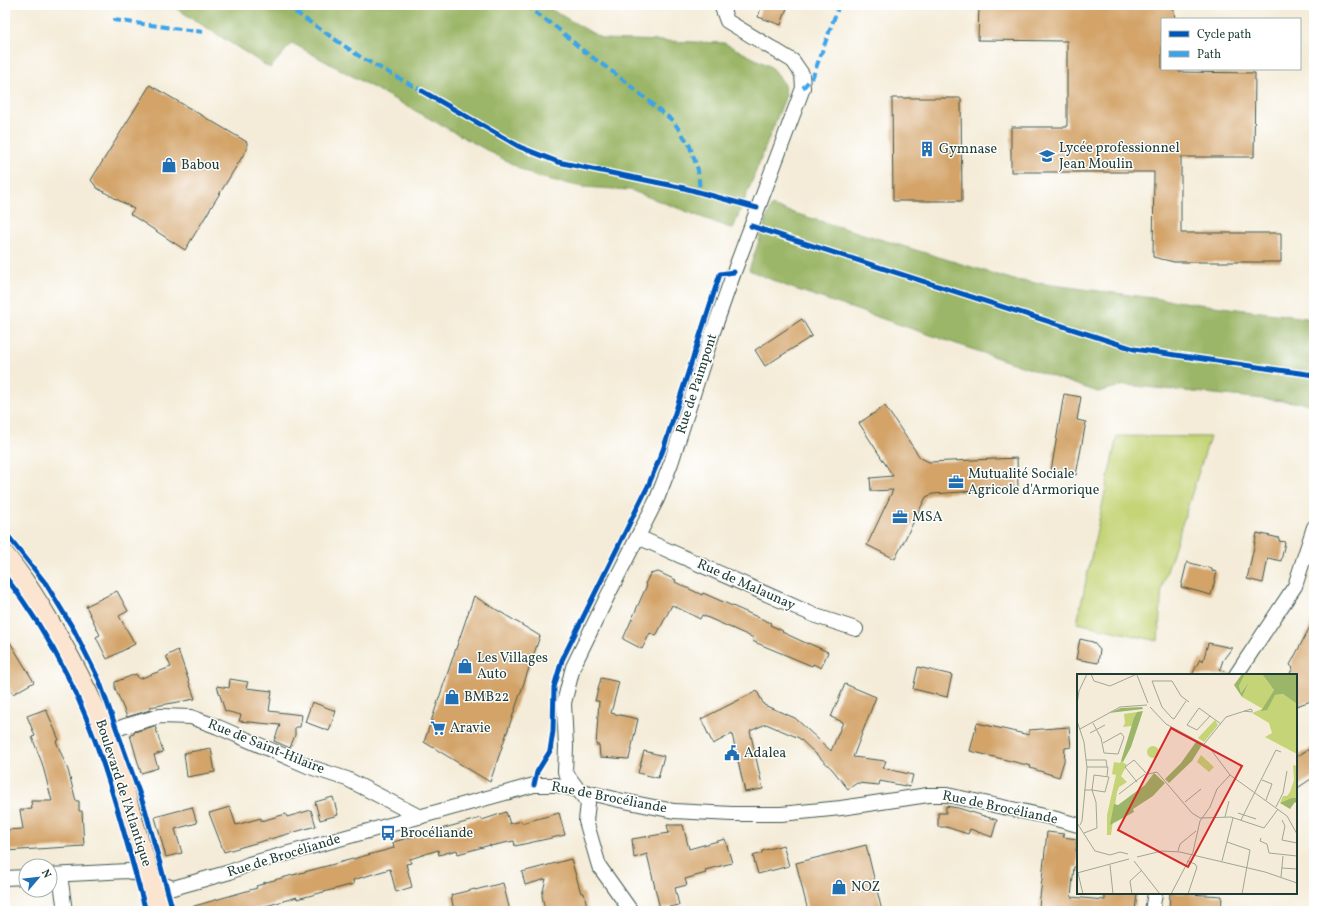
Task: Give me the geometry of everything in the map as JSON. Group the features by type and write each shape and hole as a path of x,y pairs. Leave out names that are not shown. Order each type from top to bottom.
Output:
{"main road":[{"name":"Boulevard de l'Atlantique","path":"5,555 34,595 67,650 106,733 160,911"}],"street":[{"path":"712,5 722,5"},
{"name":"Rue de Paimpont","path":"631,911 599,866 586,821 588,803 565,772 566,747 564,703 573,667 608,594 657,499 671,463 734,272 803,88 802,74 794,61 727,21 722,5"},
{"path":"1237,674 1295,586 1314,527"},
{"name":"Rue de Malaunay","path":"638,537 816,616 856,629"},
{"name":"Rue de Saint-Hilaire","path":"106,733 160,716 190,717 218,727 310,767 347,779 420,817"},
{"name":"Rue de Brocéliande","path":"58,875 128,871 173,888 230,872 250,864 534,785 556,785 674,811 732,814 781,814 841,808 928,795 947,795 1077,825"},
{"path":"5,878 18,877"},
{"path":"58,886 65,911"},
{"path":"1152,911 1155,894"}],"green space":[{"path":"171,5 543,5 603,39 724,43 771,67 783,82 786,95 733,229 630,190 583,187 534,176 292,43 270,68"},
{"path":"771,206 1014,280 1314,319 1314,404 1125,385 1098,392 789,287 749,270"},
{"path":"1117,436 1210,437 1162,587 1158,641 1077,623"}],"building":[{"path":"762,5 788,5 781,25 758,17"},
{"path":"979,5 1173,6 1175,18 1161,18 1161,70 1179,70 1179,72 1255,73 1254,157 1181,157 1181,233 1281,233 1281,262 1174,262 1153,257 1154,172 1011,172 1011,127 1067,127 1067,41 978,40"},
{"name":"Babou","path":"150,85 247,142 247,149 185,250 130,214 134,209 97,188 91,180"},
{"name":"Gymnase","path":"892,98 961,98 962,201 893,201"},
{"path":"802,319 812,336 765,366 755,350"},
{"path":"1064,394 1081,397 1077,420 1086,422 1076,475 1051,471"},
{"name":"Mutualité Sociale Agricole d'Armorique","path":"885,406 921,458 929,462 1017,458 1018,488 933,494 926,497 895,559 867,545 893,490 871,491 870,478 893,476 859,423"},
{"path":"1257,533 1279,538 1279,541 1285,542 1281,561 1268,558 1263,583 1247,579"},
{"path":"1187,562 1212,569 1212,571 1217,572 1211,595 1181,587"},
{"path":"658,572 676,580 675,582 702,595 703,593 771,623 770,625 783,631 782,632 828,652 821,668 813,664 812,666 752,641 754,638 702,615 700,619 672,605 656,636 650,633 642,649 623,639 647,585 645,584 650,574"},
{"path":"117,591 128,611 119,616 135,644 107,659 96,637 100,635 86,606"},
{"path":"474,596 540,636 490,782 424,742"},
{"path":"1314,619 1314,700 1297,706 1297,674 1290,674 1293,668 1290,665"},
{"path":"5,634 34,682 13,694 5,680"},
{"path":"1080,639 1093,642 1100,650 1098,663 1076,659"},
{"path":"1208,643 1232,648 1223,660 1220,669 1228,674 1192,674 1200,659 1203,661"},
{"path":"178,650 195,699 150,707 150,710 127,717 115,688 115,682 136,674 139,679 171,667 166,656"},
{"path":"918,667 952,675 947,697 913,689"},
{"path":"601,678 619,682 611,713 638,719 629,759 600,757 599,745 596,745 599,701 595,701"},
{"path":"230,679 248,682 246,688 272,691 269,711 302,715 300,727 295,727 295,735 290,748 274,741 280,725 239,721 241,715 225,711 217,686 229,688"},
{"path":"845,684 876,697 853,757 886,761 883,768 913,775 910,787 880,781 879,785 857,783 848,789 832,769 799,738 766,724 750,731 763,789 745,792 732,734 713,744 701,719 757,691 764,705 795,718 831,751 843,722 831,717"},
{"path":"312,702 336,711 329,731 305,722"},
{"path":"46,709 59,740 56,741 68,770 76,801 79,801 79,811 82,811 84,846 5,851 5,830 23,829 20,810 32,809 31,801 52,801 42,763 32,737 35,736 27,716"},
{"path":"977,723 1029,735 1029,730 1069,727 1071,747 1065,748 1064,761 1059,777 1030,768 1031,766 970,751"},
{"path":"155,726 163,752 154,755 158,768 141,773 130,735 134,734 134,732"},
{"path":"1314,746 1314,777 1297,788 1297,756"},
{"path":"211,748 215,772 187,777 184,753"},
{"path":"644,751 664,756 658,778 638,773"},
{"path":"333,797 338,815 320,820 315,802"},
{"path":"946,806 958,808 997,820 992,837 970,829 968,834 946,827 938,827 938,813 946,813"},
{"path":"192,807 197,823 175,829 182,853 166,857 155,817"},
{"path":"230,807 236,825 261,818 261,821 286,814 287,817 311,810 316,826 224,852 209,813"},
{"path":"506,812 510,824 521,821 522,823 559,813 565,835 515,846 514,841 490,845 458,854 457,850 439,855 438,850 410,859 411,863 406,864 412,887 396,892 390,869 353,880 354,884 297,899 297,897 249,911 191,911 191,907 257,888 256,886 263,883 394,848 393,842 481,818 482,820"},
{"path":"667,825 683,825 689,849 725,839 732,863 705,870 706,873 685,879 687,885 675,888 679,905 660,909 647,854 634,858 632,839 669,833"},
{"path":"1047,832 1064,834 1063,837 1077,839 1077,867 1074,867 1071,897 1105,900 1105,894 1137,894 1135,911 1082,911 1039,907"},
{"path":"783,845 789,866 758,874 753,856 762,853 762,851"},
{"name":"NOZ","path":"866,845 882,911 808,911 796,863"},
{"path":"571,859 581,893 584,893 588,911 545,911 542,895 546,879 525,885 522,872"},
{"path":"503,883 510,911 454,911 451,895"},
{"path":"1170,894 1222,896 1221,911 1169,911"}],"marked path":[{"path":"285,5 362,58 424,92"},
{"path":"525,5 617,75 673,121 689,144 698,170 700,192"},
{"path":"803,88 813,76 839,5"},
{"path":"113,20 203,32"}],"cycle path":[{"path":"422,91 520,147 558,162 684,188 757,208"},
{"path":"751,226 1134,349 1314,375"},
{"path":"534,785 537,772 550,751 553,731 554,687 562,660 648,486 663,450 720,274 734,272"},
{"path":"5,532 46,584 74,630 99,680 145,809 173,911"},
{"path":"5,576 45,635 66,673 79,701 112,790 146,911"}],"place":[{"name":"Gymnase","path":"927,149"},
{"name":"Lycée professionnel Jean Moulin","path":"1047,156"},
{"name":"Babou","path":"169,165"},
{"name":"Mutualité Sociale Agricole d'Armorique","path":"956,482"},
{"name":"MSA","path":"900,517"},
{"name":"Les Villages Auto","path":"465,666"},
{"name":"BMB22","path":"452,697"},
{"name":"Aravie","path":"438,728"},
{"name":"Adalea","path":"732,753"},
{"name":"Brocéliande","path":"388,833"},
{"name":"NOZ","path":"839,887"}]}
